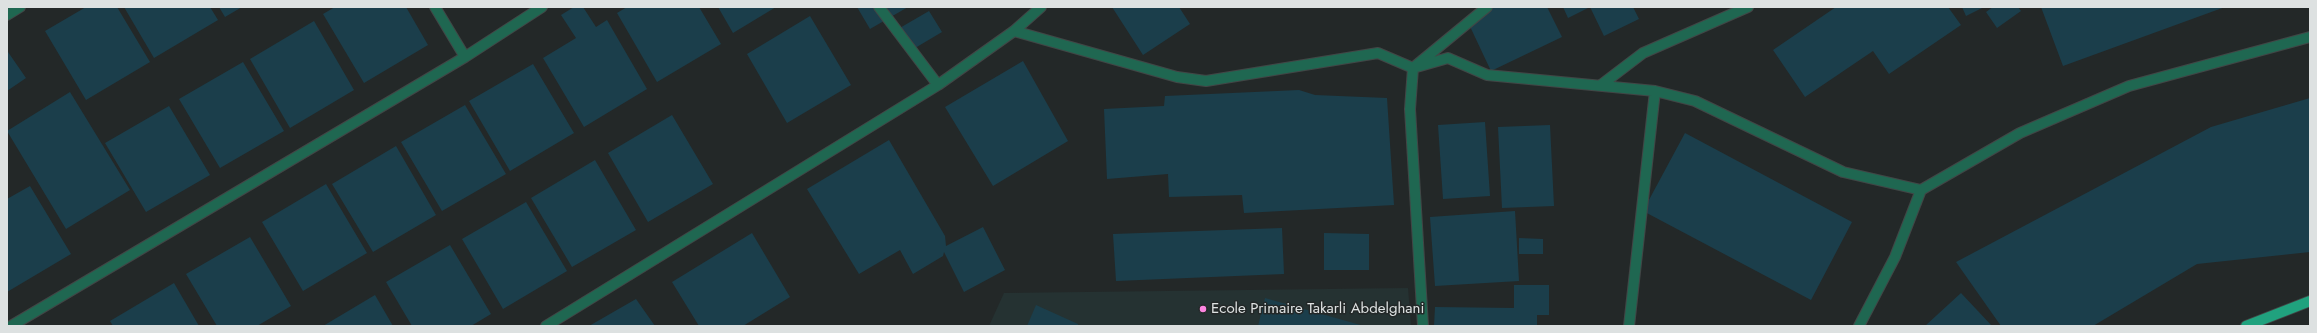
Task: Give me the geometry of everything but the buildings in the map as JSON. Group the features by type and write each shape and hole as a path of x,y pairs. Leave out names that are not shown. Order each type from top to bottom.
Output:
{"main road":[{"path":"2246,326 2310,301"}],"street":[{"path":"7,15 20,7"},
{"path":"435,7 465,57"},
{"path":"11,326 465,57 542,7"},
{"path":"879,7 938,85"},
{"path":"546,326 938,85 1014,32 1041,7"},
{"path":"1601,85 1643,52 1748,7"},
{"path":"1423,326 1410,109 1413,68 1484,8"},
{"path":"1014,32 1177,77 1206,81 1378,53 1413,68 1448,58 1487,75 1655,91 1695,101 1843,172 1922,190"},
{"path":"1859,326 1895,257 1922,190 2020,133 2128,86 2310,37"},
{"path":"1630,326 1655,91"}],"shaded area":[{"name":"Ecole Primaire Takarli Abdelghani","path":"1408,288 1411,326 989,326 1004,293"}],"place":[{"name":"Ecole Primaire Takarli Abdelghani","path":"1203,309"}]}
